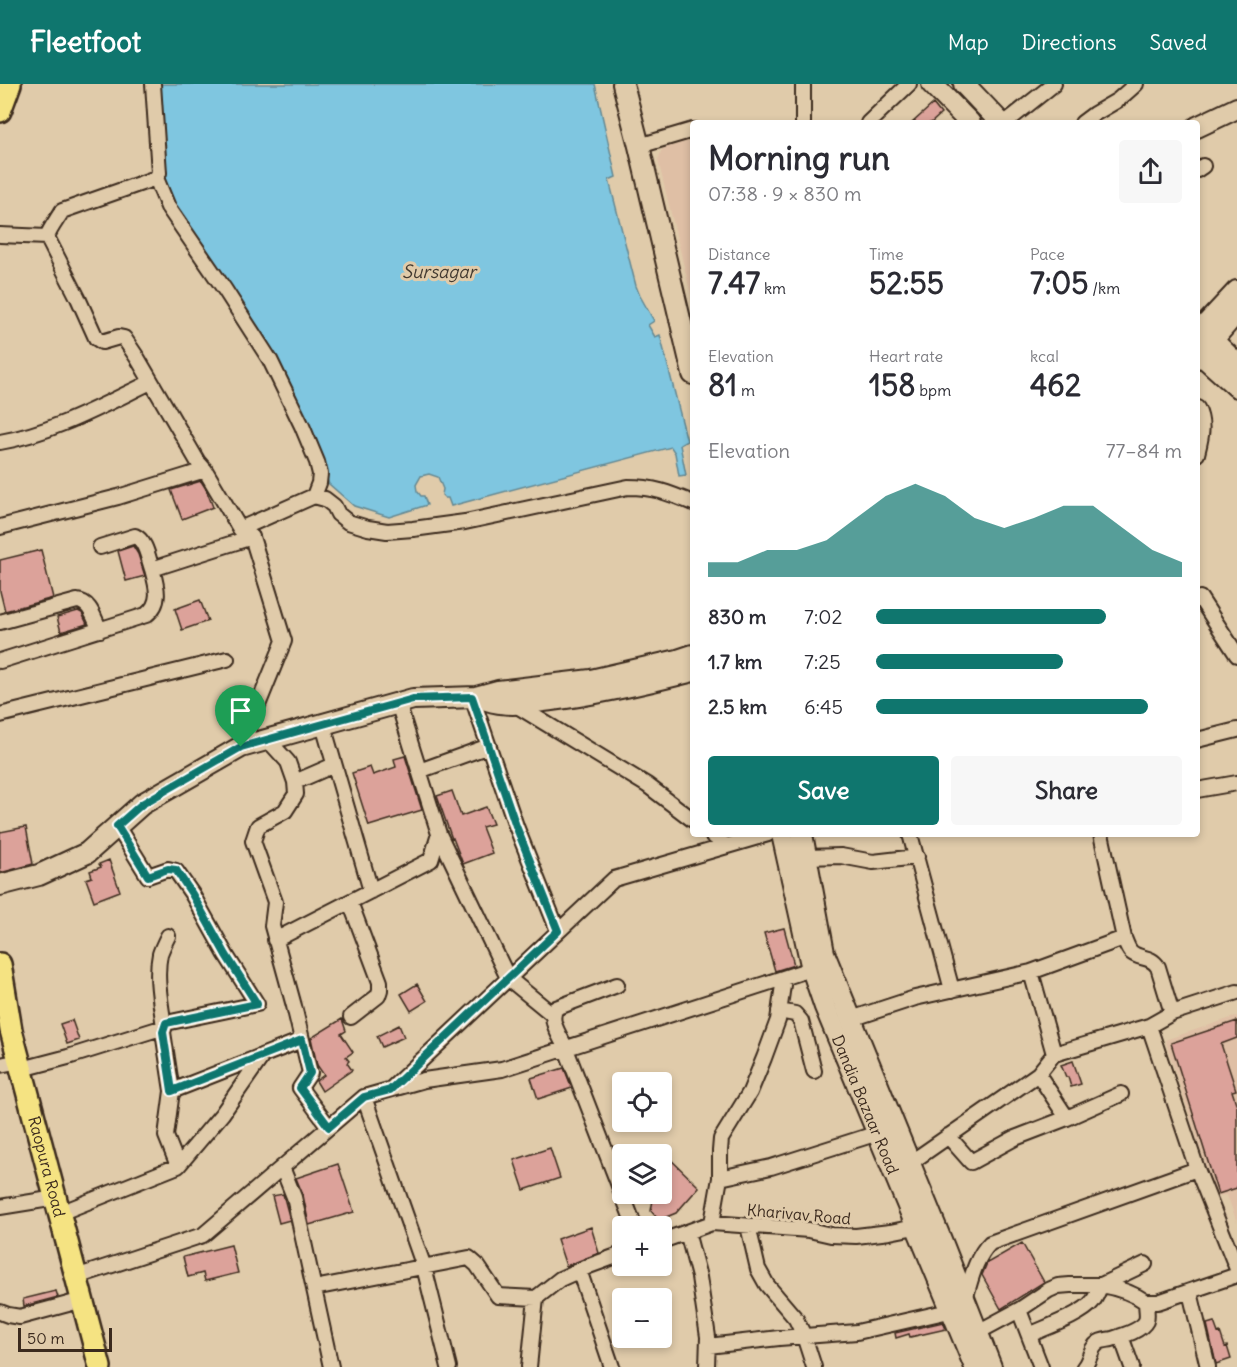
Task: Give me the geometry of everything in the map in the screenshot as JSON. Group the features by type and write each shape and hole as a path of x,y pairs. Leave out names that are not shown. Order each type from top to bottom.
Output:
{"main road":[{"path":"0,111 10,84"},
{"name":"Raopura Road","path":"0,964 11,1030 14,1065 58,1205 100,1367"}],"street":[{"path":"47,237 62,211 156,178 159,173 153,84"},
{"path":"622,84 689,342"},
{"path":"802,120 803,84"},
{"path":"871,120 909,84"},
{"path":"932,84 967,120"},
{"path":"964,84 1000,120"},
{"path":"1007,120 1054,84"},
{"path":"1086,120 1118,100 1136,84"},
{"path":"1200,126 1237,108"},
{"path":"639,146 690,131"},
{"path":"156,178 168,207 270,360 317,462 320,474 314,496"},
{"path":"0,235 47,237"},
{"path":"47,237 96,338 102,342 119,337 124,338 240,529 252,537 284,641 241,747"},
{"path":"1200,342 1237,291"},
{"path":"1200,342 1237,312"},
{"path":"1200,342 1237,364"},
{"path":"1200,342 1237,387"},
{"path":"0,442 40,432 152,382"},
{"path":"1200,415 1202,435 1200,443"},
{"path":"0,527 118,497 205,470"},
{"path":"240,529 314,496 325,499 348,522 387,531 465,522 628,487 664,491 690,502"},
{"path":"0,661 146,615 156,606 155,579 140,538 135,536 100,547"},
{"path":"152,569 252,537"},
{"path":"1200,598 1237,656"},
{"path":"0,622 83,601 87,604 100,630"},
{"path":"0,885 39,875 87,853 142,804 241,747 413,699 474,697 498,704 512,697 690,656"},
{"path":"0,715 227,659"},
{"path":"512,697 530,703 589,696 690,672"},
{"path":"474,697 516,826 558,931"},
{"path":"512,697 647,785 690,818"},
{"path":"398,703 439,834 508,978 552,1014"},
{"path":"322,724 371,891"},
{"path":"1200,739 1237,730"},
{"path":"268,740 288,762 295,782 296,794 285,811 258,826 253,841 275,902 272,926 310,1073 300,1088 329,1127"},
{"path":"419,771 489,746"},
{"path":"295,782 334,765"},
{"path":"1200,789 1237,783"},
{"path":"14,1065 68,1057 164,1027 166,1023 257,1004 176,870 168,869 148,876 117,826"},
{"path":"275,940 431,860 439,834"},
{"path":"715,837 726,846"},
{"path":"390,1090 614,879 758,837"},
{"name":"Dandia Bazaar Road","path":"783,837 820,967 825,1007 878,1133 926,1225 961,1305 978,1332 991,1367"},
{"name":"Dandia Bazaar Road","path":"802,837 824,953 820,967 850,1019 910,1163 926,1225"},
{"path":"911,837 952,990"},
{"path":"1102,837 1124,938 1129,951 1154,961 1158,967 1172,1013"},
{"path":"806,857 841,856 873,862 916,857"},
{"path":"350,902 380,982 378,996 351,1017"},
{"path":"168,936 160,953 158,971 163,1032 172,1091 166,1136 178,1166"},
{"path":"850,1019 915,998 1031,972 1124,938"},
{"path":"76,1277 203,1235 364,1097 424,1080 502,1069 820,967"},
{"path":"1031,972 1054,1053"},
{"path":"712,1223 720,1178 721,1139 750,1092 764,1058 778,1020 784,978"},
{"path":"617,985 556,1008 552,1014 552,1020 566,1049 630,1216"},
{"path":"910,1163 1038,1074 1054,1053 1149,1026 1172,1013 1237,992"},
{"path":"779,1011 795,1014 801,1021 814,1071"},
{"path":"1149,1026 1197,1169 1237,1269"},
{"path":"172,1091 302,1040"},
{"path":"0,1207 58,1205 178,1166 222,1114 263,1055"},
{"path":"1038,1074 1066,1118"},
{"path":"948,1136 971,1162 1015,1138 1121,1094"},
{"path":"364,1097 424,1267 449,1367"},
{"path":"720,1178 771,1167 878,1133"},
{"path":"282,1167 294,1197 331,1367"},
{"path":"708,1346 857,1332 961,1305 978,1260 990,1244 1197,1169"},
{"name":"Kharivav Road","path":"672,1237 712,1223 856,1236 926,1225"},
{"path":"748,1226 758,1269 767,1285 796,1319 814,1367"},
{"path":"687,1232 699,1277 708,1337 707,1367"},
{"path":"314,1288 469,1258 477,1265 498,1296 536,1298 560,1279 612,1258"},
{"path":"1029,1335 1078,1313 1093,1301 1101,1285 1145,1264"},
{"path":"579,1270 612,1367"},
{"path":"978,1332 1058,1286 1101,1285 1119,1288 1137,1295 1146,1302 1158,1302 1237,1275"},
{"path":"1190,1292 1208,1367"},
{"path":"529,1367 536,1298"},
{"path":"0,1312 21,1317 83,1300"},
{"path":"1083,1367 1098,1343 1139,1328 1145,1322 1146,1302"},
{"name":"Dandia Bazaar Road","path":"961,1305 975,1367"},
{"path":"1019,1310 1041,1367"},
{"path":"1121,1336 1132,1367"}],"shaded area":[{"path":"690,142 690,291 658,160 662,149"},
{"path":"1237,1016 1237,1222 1227,1195 1216,1196 1165,1040"}],"water":[{"name":"Sursagar","path":"155,84 595,84 616,177 609,180 636,286 654,321 648,325 655,337 660,335 687,441 680,445 686,475 679,476 675,453 671,447 451,506 448,498 442,495 443,489 438,477 429,474 421,476 416,485 417,491 424,496 427,505 389,517 354,506 329,484 310,440 170,206 159,177"}],"building":[{"path":"933,104 941,114 934,120 915,120"},
{"path":"201,481 213,507 182,519 171,490"},
{"path":"133,546 145,576 126,581 118,551"},
{"path":"41,550 53,598 5,611 0,591 0,560"},
{"path":"200,600 208,621 182,630 175,609"},
{"path":"78,611 82,613 87,624 61,632 57,617"},
{"path":"405,756 422,810 369,826 352,773 370,767 373,775 396,767 394,759"},
{"path":"452,791 461,816 486,807 493,824 482,827 492,853 463,864 437,796"},
{"path":"26,827 33,864 0,873 0,832"},
{"path":"109,860 120,891 94,901 86,879 92,877 90,871 101,867 99,864"},
{"path":"784,928 794,965 775,971 764,933"},
{"path":"417,984 427,1001 411,1011 401,994"},
{"path":"342,1019 346,1031 341,1034 353,1052 346,1057 352,1070 322,1091 316,1081 324,1075 317,1065 311,1038"},
{"path":"72,1020 79,1040 67,1044 60,1024"},
{"path":"1237,1021 1237,1038 1221,1044 1236,1090 1232,1091 1237,1106 1237,1188 1218,1194 1171,1043"},
{"path":"399,1025 404,1037 382,1047 377,1036"},
{"path":"1073,1061 1081,1084 1071,1087 1061,1065"},
{"path":"564,1068 572,1088 538,1099 531,1078"},
{"path":"550,1148 560,1178 524,1190 514,1160"},
{"path":"672,1161 699,1187 676,1213 669,1216 655,1216 651,1211 652,1204 672,1204"},
{"path":"338,1164 354,1212 309,1225 303,1195 296,1178"},
{"path":"283,1194 290,1220 279,1223 272,1196"},
{"path":"591,1227 599,1253 566,1266 557,1239"},
{"path":"1022,1243 1044,1282 1001,1309 982,1275 987,1263"},
{"path":"231,1245 238,1273 205,1281 203,1273 188,1277 183,1257"},
{"path":"56,1291 58,1297 24,1306 23,1299"},
{"path":"943,1322 946,1329 896,1338 895,1333"},
{"path":"1214,1322 1231,1359 1216,1364 1207,1324"}],"route":[{"path":"472,697 516,826 558,931 390,1090 364,1097 329,1127 300,1088 310,1073 302,1040 172,1091 163,1032 166,1023 257,1004 176,870 168,869 148,876 117,826 142,804 241,747 413,699 472,697"}]}
